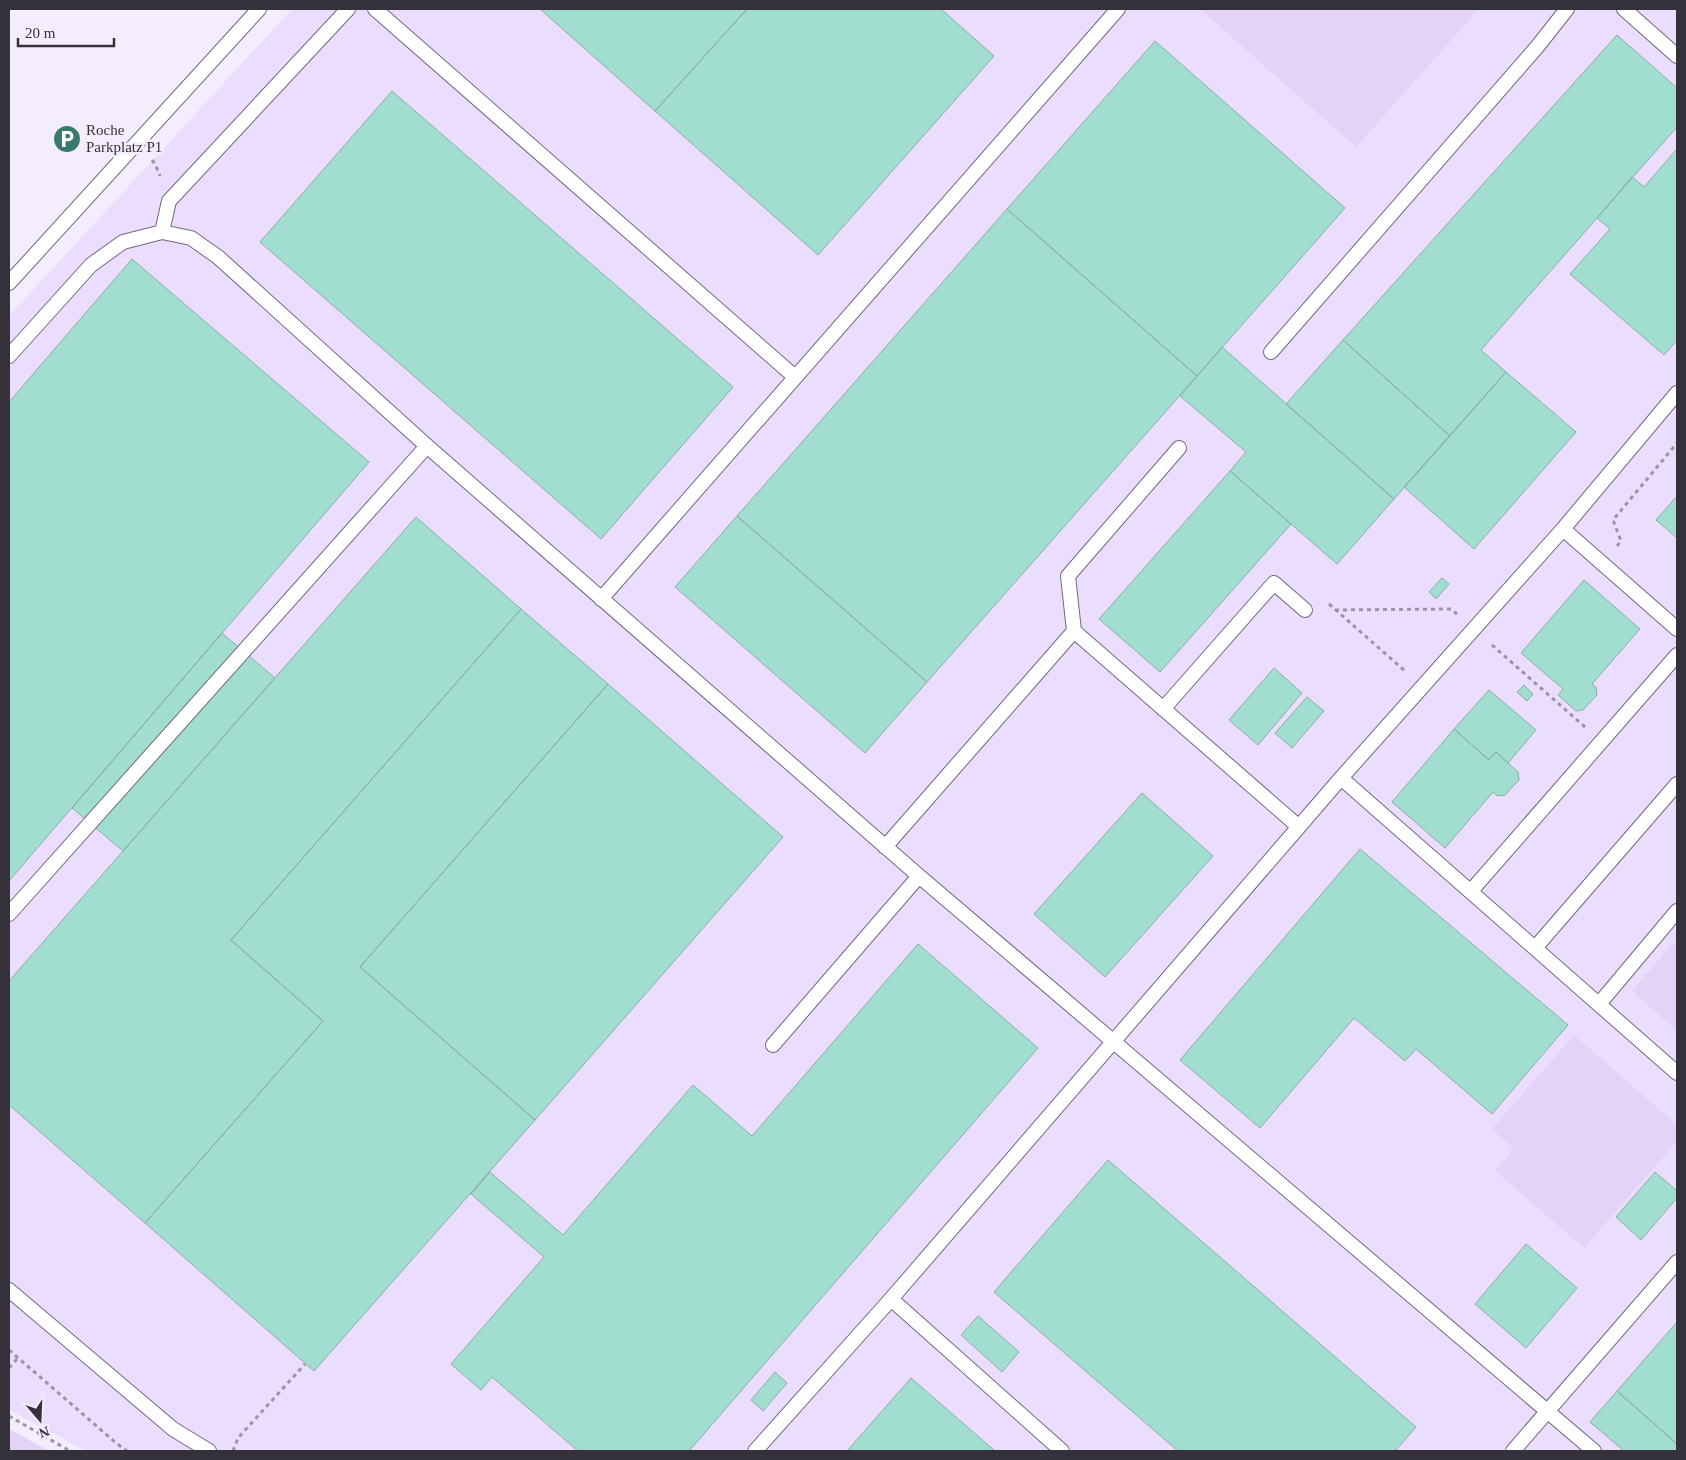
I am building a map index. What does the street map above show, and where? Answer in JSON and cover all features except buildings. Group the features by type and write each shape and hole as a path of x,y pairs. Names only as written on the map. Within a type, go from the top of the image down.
{"lane":[{"path":"9,283 259,9"},
{"path":"162,232 170,201 348,9"},
{"path":"375,9 795,378"},
{"path":"601,599 1118,9"},
{"path":"1271,352 1537,47 1567,9"},
{"path":"1624,9 1677,56"},
{"path":"9,356 91,265 123,242 162,232 191,238 218,257 427,446 885,847 1594,1451"},
{"path":"755,1451 891,1299 1298,827 1563,529 1677,392"},
{"path":"9,914 427,446"},
{"path":"1179,448 1068,576 1074,630 1298,827"},
{"path":"1563,529 1677,629"},
{"path":"1163,709 1274,583 1305,610"},
{"path":"885,847 1074,630"},
{"path":"1471,891 1677,655"},
{"path":"1342,778 1677,1072"},
{"path":"1535,948 1677,784"},
{"path":"773,1045 919,876"},
{"path":"1599,1004 1677,911"},
{"path":"1513,1451 1677,1262"},
{"path":"9,1290 173,1429 209,1451"},
{"path":"891,1299 1062,1451"}],"path":[{"path":"137,142 156,164 170,201"},
{"path":"1604,565 1621,541 1613,520 1677,443"},
{"path":"1305,610 1327,603 1422,686"},
{"path":"1335,610 1451,609 1602,742"},
{"path":"9,1350 116,1443 128,1451"},
{"path":"9,1368 18,1358"},
{"path":"233,1451 238,1438 305,1364"},
{"path":"9,1416 70,1451"}],"shaded area":[{"path":"292,9 1677,9 1677,1451 86,1451 9,1410 9,316"},
{"path":"1200,9 1479,9 1356,147"},
{"path":"1677,939 1677,1031 1632,991"},
{"path":"1574,1035 1677,1125 1677,1141 1584,1248 1495,1171 1514,1149 1492,1129"},
{"path":"9,1429 49,1451 9,1451"}],"place":[{"name":"Roche Parkplatz P1","path":"67,139"}]}
